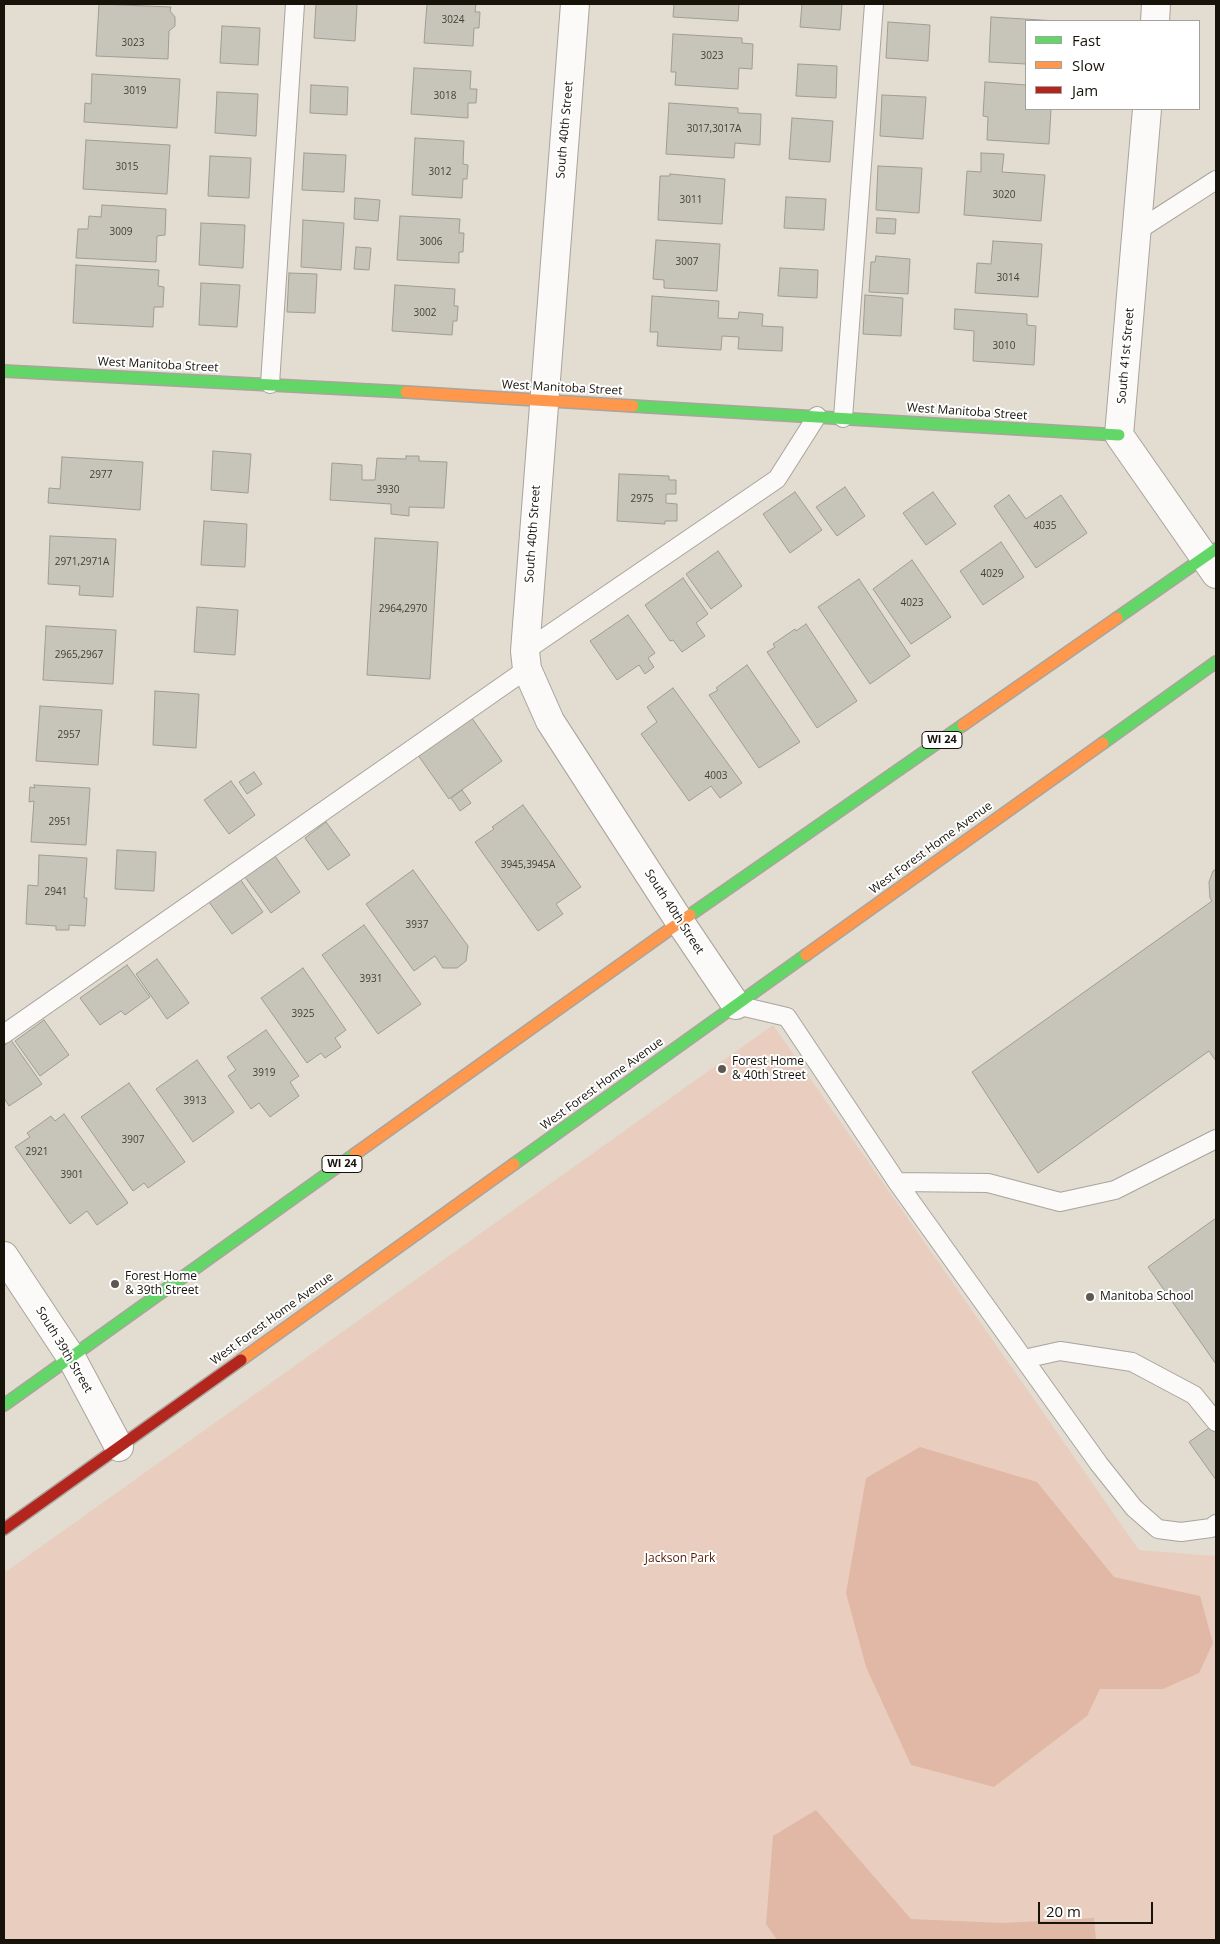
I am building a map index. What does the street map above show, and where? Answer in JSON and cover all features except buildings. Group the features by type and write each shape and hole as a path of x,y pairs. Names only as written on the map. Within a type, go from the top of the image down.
{"main road":[{"name":"West Manitoba Street","path":"4,371 270,384 1119,435"},
{"name":"WI 24","path":"4,1405 680,922 1212,560"},
{"name":"West Forest Home Avenue","path":"4,1528 1216,662"}],"street":[{"name":"South 40th Street","path":"575,4 543,401 526,660 550,721 736,1005"},
{"path":"1155,20 1156,4"},
{"name":"South 41st Street","path":"1119,435 1147,110"},
{"path":"1119,435 1212,560"},
{"name":"South 39th Street","path":"4,1256 71,1357 118,1447"}],"lane":[{"path":"270,384 295,4"},
{"path":"843,418 874,4"},
{"path":"1137,231 1216,180"},
{"path":"4,1034 777,479 817,416"},
{"path":"736,1005 786,1017 897,1182 1098,1464 1134,1508 1158,1529 1181,1532 1211,1528 1216,1524"},
{"path":"897,1182 988,1183 1060,1202 1115,1190 1216,1139"},
{"path":"1024,1359 1060,1351 1132,1362 1194,1395 1216,1422"}],"green space":[{"name":"Jackson Park","path":"773,1025 1139,1550 1216,1556 1216,1940 4,1940 4,1573"}],"shaded area":[{"path":"920,1447 1037,1482 1114,1577 1200,1596 1213,1643 1199,1673 1163,1689 1100,1689 1087,1716 994,1787 911,1765 866,1667 846,1593 866,1478"},
{"path":"816,1810 911,1919 1003,1923 1094,1918 1096,1940 777,1940 766,1924 773,1836"}],"traffic: fast":[{"path":"4,371 406,392"},
{"path":"633,406 1119,435"},
{"path":"1117,618 1216,549"},
{"path":"1103,743 1216,662"},
{"path":"690,915 963,725"},
{"path":"514,1164 806,955"},
{"path":"4,1405 355,1154"}],"traffic: slow":[{"path":"406,392 633,406"},
{"path":"963,725 1117,618"},
{"path":"806,955 1103,743"},
{"path":"355,1154 690,915"},
{"path":"241,1360 514,1164"}],"traffic: jam":[{"path":"4,1529 241,1360"}],"place":[{"name":"Forest Home & 40th Street","path":"722,1069"},
{"name":"Forest Home & 39th Street","path":"115,1284"},
{"name":"Manitoba School","path":"1090,1297"}]}
